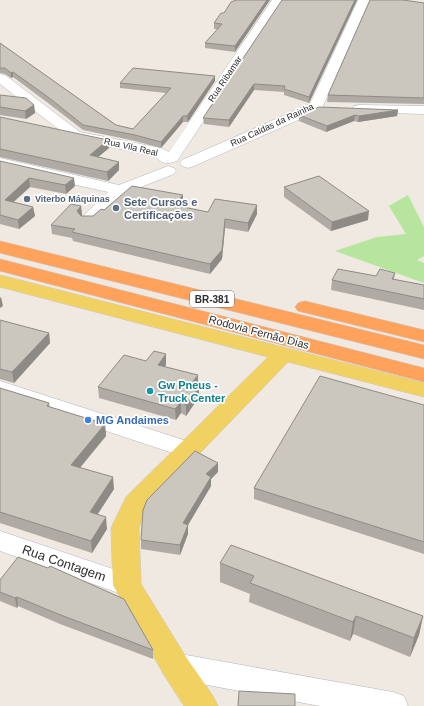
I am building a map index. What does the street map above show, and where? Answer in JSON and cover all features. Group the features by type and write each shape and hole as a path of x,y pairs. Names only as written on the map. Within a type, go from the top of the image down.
{"highway":[{"name":"Rodovia Fernão Dias","path":"0,247 424,352"},
{"path":"34,255 88,258 124,264 424,336"},
{"name":"Rodovia Fernão Dias","path":"0,265 424,375"}],"main road":[{"name":"Rodovia Fernão Dias","path":"0,281 424,390"},
{"path":"202,706 175,666 127,585 125,528 135,504 284,353"}],"street":[{"name":"Rua Ribamar","path":"168,163 278,0"},
{"name":"Rua Caldas da Rainha","path":"188,163 316,107 364,0"},
{"path":"0,78 75,135"},
{"path":"348,108 422,110 424,95"},
{"path":"316,107 332,108"},
{"name":"Rua Vila Real","path":"45,129 161,153 166,157 168,163 184,160 188,163"},
{"path":"0,163 120,190"},
{"path":"88,220 120,190 168,163"},
{"path":"0,388 188,450"},
{"name":"Rua Contagem","path":"0,541 127,585"},
{"path":"175,666 393,706"}],"green space":[{"path":"408,195 424,227 424,256 417,260 424,263 424,283 335,251 377,237 406,234 389,206"}],"building":[{"path":"236,0 267,0 235,46 205,43 222,24 214,23 221,13 224,13 231,2"},
{"path":"282,0 355,0 309,97 284,89 285,86 254,84 229,120 203,118"},
{"path":"370,0 403,0 424,3 424,98 328,95"},
{"path":"0,43 116,125 133,129 171,88 120,83 133,68 215,76 187,116 183,116 161,142 135,135 83,125 13,72 11,73 5,68 0,68"},
{"path":"0,95 26,98 34,105 25,111 0,107"},
{"path":"319,107 398,110 359,116 355,115 327,126 299,115"},
{"path":"0,117 108,140 90,155 119,162 107,172 0,149"},
{"path":"0,161 74,178 65,185 29,178 5,200 33,207 18,220 0,215"},
{"path":"319,176 369,211 332,222 284,187"},
{"path":"132,186 183,195 173,205 208,212 215,199 257,205 248,223 225,219 222,250 210,264 72,232 75,229 51,225 71,204 81,206 77,211 81,216 93,216 101,209 104,210"},
{"path":"338,269 376,276 380,269 395,273 392,279 424,285 424,299 332,280"},
{"path":"0,320 49,333 12,372 0,369"},
{"name":"Gw Pneus - Truck Center","path":"154,351 166,354 158,365 198,375 191,384 199,387 186,405 181,402 175,409 98,387 124,355 146,361"},
{"path":"320,376 424,405 424,542 254,488"},
{"path":"0,388 49,403 47,406 105,424 71,465 113,477 90,512 106,517 91,541 0,512"},
{"path":"195,451 218,463 206,474 211,477 183,523 188,525 180,545 141,540 143,510 147,500"},
{"path":"231,545 423,616 414,638 356,616 353,622 250,583 254,576 220,563"},
{"path":"18,557 48,568 50,566 124,599 153,650 17,597 15,598 0,592 0,580"},
{"path":"239,691 295,694 295,706 238,706"}],"place":[{"name":"Viterbo Máquinas","path":"27,199"},
{"name":"Sete Cursos e Certificações","path":"116,208"},
{"name":"Gw Pneus - Truck Center","path":"150,391"},
{"name":"MG Andaimes","path":"88,420"}]}
